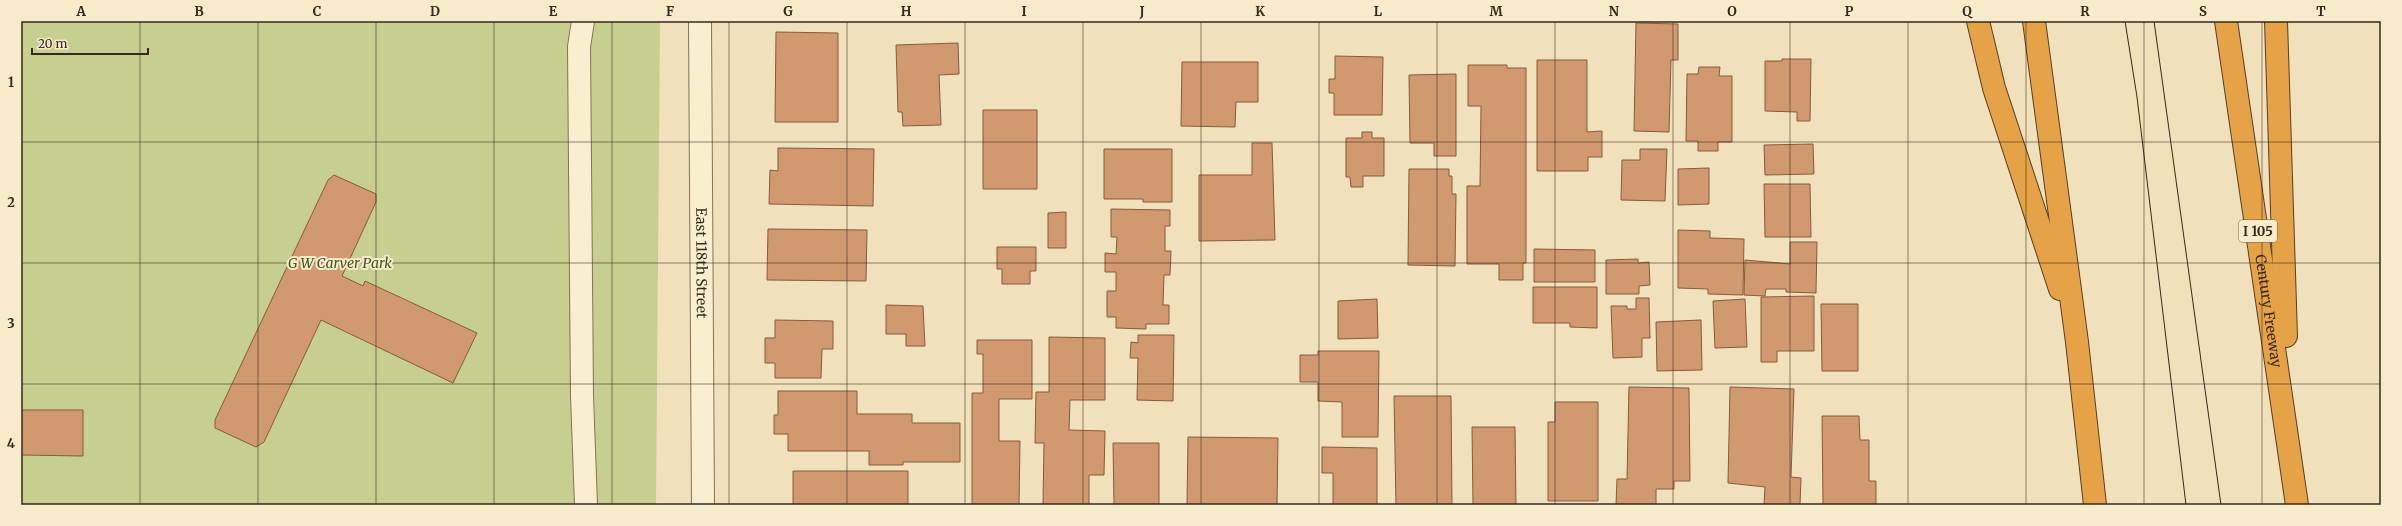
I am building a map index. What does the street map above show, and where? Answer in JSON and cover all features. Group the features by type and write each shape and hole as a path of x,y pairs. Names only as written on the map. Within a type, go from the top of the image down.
{"highway":[{"path":"1978,21 1994,88 2077,342"},
{"path":"2034,21 2077,342 2095,505"},
{"name":"Century Freeway","path":"2226,21 2289,441 2297,505"},
{"path":"2276,21 2289,441"}],"street":[{"path":"583,21 579,47 582,396 586,505"},
{"name":"East 118th Street","path":"700,21 703,505"}],"green space":[{"name":"G W Carver Park","path":"21,21 660,21 656,505 21,505"}],"building":[{"path":"1636,23 1678,24 1678,60 1671,60 1669,132 1634,131"},
{"path":"776,32 838,33 838,122 775,122"},
{"path":"958,43 959,74 939,75 941,125 903,126 902,112 898,112 896,45"},
{"path":"1335,56 1383,57 1382,115 1334,115 1334,93 1329,93 1329,79 1335,79"},
{"path":"1782,59 1811,59 1810,121 1797,121 1797,112 1765,111 1765,61 1782,61"},
{"path":"1537,60 1587,60 1587,132 1602,131 1602,157 1588,157 1588,171 1537,171"},
{"path":"1182,62 1258,62 1258,102 1236,102 1235,127 1181,126"},
{"path":"1468,65 1507,65 1507,68 1526,68 1526,263 1523,263 1523,280 1499,280 1499,264 1467,264 1467,186 1480,186 1481,106 1468,106"},
{"path":"1699,67 1720,67 1719,76 1732,76 1732,142 1718,142 1718,151 1698,151 1698,141 1686,141 1687,74 1698,74"},
{"path":"1456,74 1456,156 1434,156 1434,143 1410,143 1409,75"},
{"path":"983,110 1037,110 1037,189 983,189"},
{"path":"1362,132 1372,132 1372,138 1384,138 1384,176 1363,176 1363,187 1351,187 1350,177 1346,177 1346,138 1362,138"},
{"path":"1252,143 1272,143 1275,240 1199,241 1199,175 1252,175"},
{"path":"1813,144 1814,174 1765,175 1764,145"},
{"path":"778,148 874,149 873,206 769,204 770,170 778,171"},
{"path":"1104,149 1172,149 1172,202 1143,202 1143,199 1104,199"},
{"path":"1640,149 1667,149 1665,201 1621,200 1622,160 1640,160"},
{"path":"1709,168 1709,204 1678,205 1678,169"},
{"path":"1409,169 1449,169 1449,176 1452,176 1452,194 1456,194 1455,266 1408,265"},
{"path":"334,175 376,194 376,202 342,276 363,286 365,281 477,333 453,383 321,320 264,442 256,447 215,428 215,420 328,180"},
{"path":"1764,184 1810,184 1811,237 1765,237"},
{"path":"1111,209 1170,210 1170,226 1165,226 1165,251 1171,251 1170,275 1164,275 1163,305 1169,305 1169,324 1146,324 1146,329 1116,328 1116,317 1107,317 1107,291 1116,291 1116,272 1105,272 1105,253 1116,254 1117,237 1111,237"},
{"path":"1066,212 1066,248 1048,248 1048,213"},
{"path":"768,229 867,230 866,281 767,280"},
{"path":"1678,230 1710,231 1710,238 1744,239 1743,295 1708,294 1708,289 1678,288"},
{"path":"1790,242 1817,242 1816,293 1786,292 1786,289 1766,289 1765,296 1744,295 1745,260 1790,264"},
{"path":"997,247 1036,247 1036,271 1030,271 1030,284 1002,284 1002,269 997,269"},
{"path":"1534,249 1595,250 1595,282 1534,282"},
{"path":"1638,259 1638,263 1649,262 1650,285 1639,286 1639,294 1606,294 1606,260"},
{"path":"1533,287 1597,287 1597,328 1570,327 1570,323 1533,323"},
{"path":"1814,296 1814,351 1777,351 1777,362 1761,362 1761,297"},
{"path":"1636,298 1649,298 1650,338 1642,338 1642,357 1613,358 1611,306 1627,306 1627,309 1636,309"},
{"path":"1377,299 1378,338 1338,339 1338,301"},
{"path":"1745,299 1747,347 1715,348 1713,301"},
{"path":"1821,304 1858,304 1858,371 1822,371"},
{"path":"886,305 923,306 925,346 906,346 906,334 886,334"},
{"path":"775,320 833,321 833,349 822,349 821,378 775,378 775,363 765,363 765,338 775,338"},
{"path":"1701,320 1702,370 1657,371 1656,322"},
{"path":"1138,335 1174,335 1173,401 1137,400 1138,358 1130,358 1131,342 1138,343"},
{"path":"1049,337 1105,338 1105,400 1070,400 1069,430 1105,431 1104,475 1089,475 1089,505 1043,505 1044,443 1035,443 1036,392 1049,392"},
{"path":"977,340 1032,340 1032,399 999,399 999,441 1020,441 1019,505 972,505 972,393 983,393 983,354 977,354"},
{"path":"1318,351 1379,351 1378,437 1342,437 1342,402 1318,401 1318,382 1300,382 1300,355 1318,355"},
{"path":"1629,387 1689,388 1690,481 1674,481 1674,489 1656,489 1656,505 1616,505 1617,479 1627,479"},
{"path":"1730,387 1794,389 1791,477 1801,478 1800,505 1764,505 1765,487 1728,483"},
{"path":"778,391 857,391 857,414 912,414 912,423 960,423 960,462 903,462 903,465 869,465 869,451 788,451 788,434 774,434 774,415 778,415"},
{"path":"1394,396 1451,396 1452,505 1396,505"},
{"path":"1555,402 1598,402 1598,501 1548,501 1548,422 1555,422"},
{"path":"21,410 83,410 83,456 21,455"},
{"path":"1822,416 1859,416 1860,440 1869,440 1869,481 1876,481 1876,505 1823,505"},
{"path":"1472,427 1515,427 1516,505 1473,505"},
{"path":"1188,437 1278,438 1277,505 1187,505"},
{"path":"1113,443 1159,443 1159,505 1114,505"},
{"path":"1322,447 1377,448 1377,505 1333,505 1333,473 1322,473"},
{"path":"793,471 908,471 908,505 793,505"}],"tram line":[{"path":"2125,21 2137,97 2186,505"},
{"path":"2154,21 2221,505"}]}
